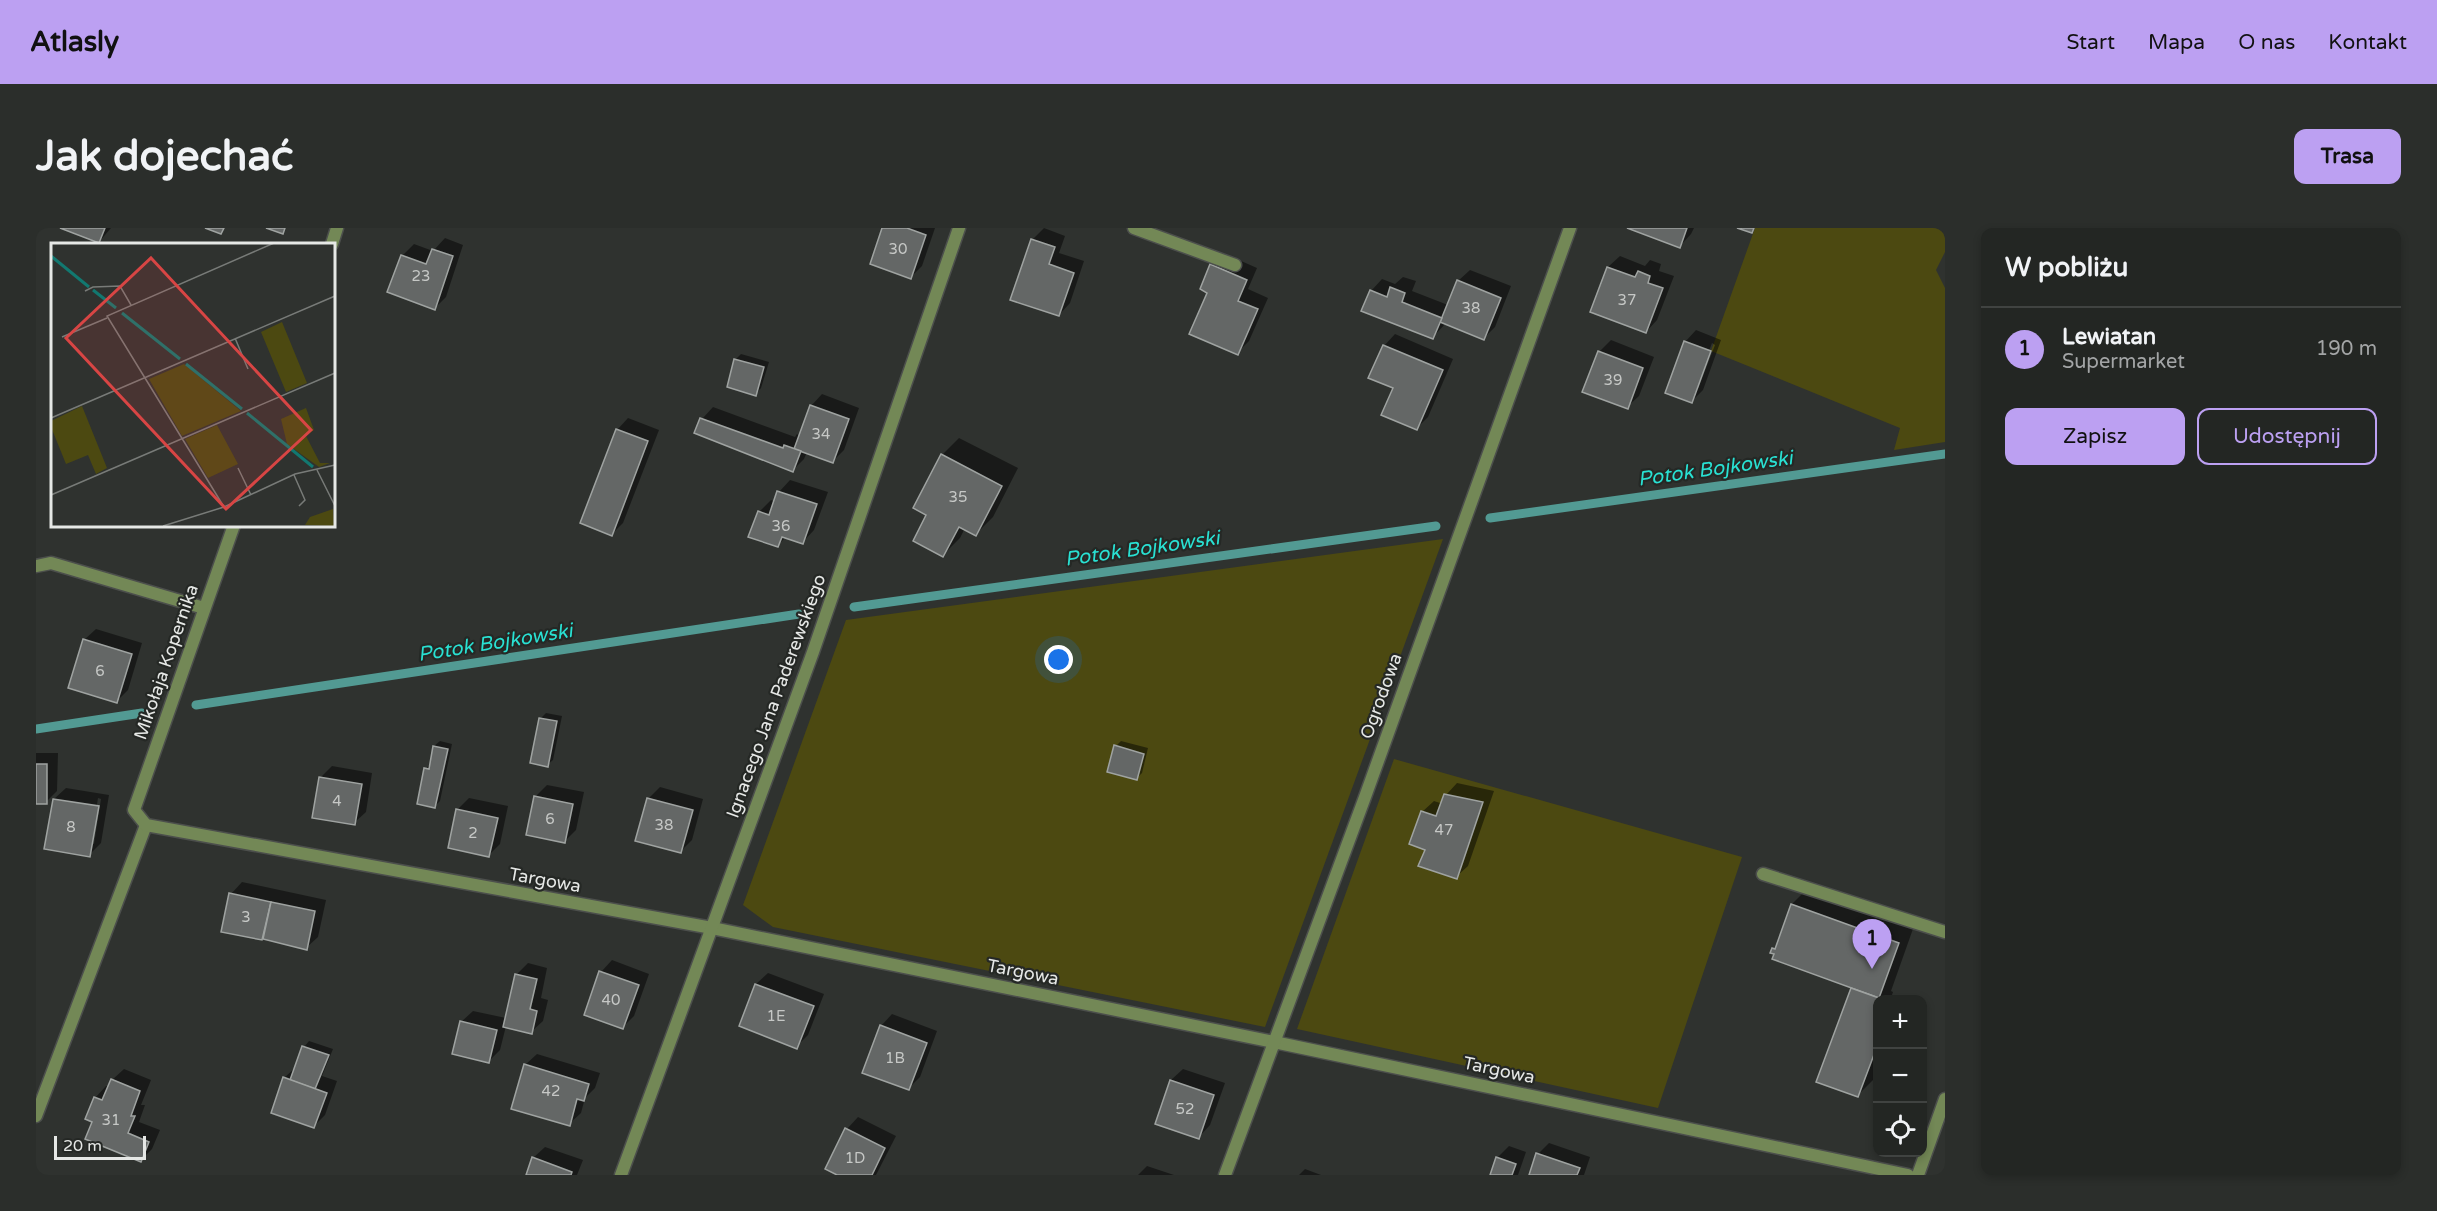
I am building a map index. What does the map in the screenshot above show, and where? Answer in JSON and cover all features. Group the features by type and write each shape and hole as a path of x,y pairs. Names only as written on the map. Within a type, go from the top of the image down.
{"street":[{"path":"332,243 337,228"},
{"name":"Ignacego Jana Paderewskiego","path":"621,1175 813,652 959,228"},
{"path":"1134,228 1235,265"},
{"name":"Ogrodowa","path":"1225,1175 1570,228"},
{"name":"Mikołaja Kopernika","path":"146,825 134,810 234,526"},
{"path":"36,566 51,563 204,608"},
{"path":"36,1116 146,825"},
{"name":"Targowa","path":"146,825 712,928 1274,1041 1908,1175"},
{"path":"1762,874 1945,932"},
{"path":"1918,1175 1945,1099"}],"shaded area":[{"path":"1755,228 1945,228 1945,252 1936,270 1945,288 1945,442 1894,450 1900,428 1711,351"},
{"path":"1443,539 1265,1027 773,927 743,905 846,620"},
{"path":"1394,759 1742,857 1658,1108 1297,1029"}],"building":[{"path":"60,228 105,228 99,243"},
{"path":"205,228 224,228 221,234"},
{"path":"266,228 285,228 283,234"},
{"path":"882,228 907,228 926,235 911,279 870,264"},
{"path":"1627,228 1687,228 1680,248"},
{"path":"1737,228 1754,228 1752,233"},
{"path":"1031,239 1055,247 1049,264 1074,273 1059,316 1010,300"},
{"path":"432,249 453,256 435,310 387,292 401,255 426,264"},
{"path":"1210,264 1247,280 1238,301 1258,309 1238,355 1189,334 1207,293 1200,289"},
{"path":"1607,267 1635,277 1638,271 1650,276 1648,283 1663,288 1646,333 1590,312"},
{"path":"1457,280 1501,298 1484,340 1440,322"},
{"path":"1390,287 1405,293 1402,302 1442,318 1433,339 1361,311 1370,290 1387,297"},
{"path":"1684,341 1711,351 1692,403 1665,393"},
{"path":"1383,345 1443,370 1417,430 1381,415 1393,388 1368,378"},
{"path":"1598,351 1643,368 1628,409 1582,392"},
{"path":"734,359 764,367 756,396 727,387"},
{"path":"810,405 849,419 833,463 794,449"},
{"path":"700,418 783,448 784,445 801,451 793,472 694,433"},
{"path":"616,429 648,441 612,536 580,523"},
{"path":"941,454 1002,486 976,536 959,527 943,557 913,541 926,515 913,508"},
{"path":"777,491 817,504 803,544 782,537 778,547 748,537 758,511 769,515"},
{"path":"83,639 132,654 117,703 68,688"},
{"path":"539,718 557,721 548,767 530,763"},
{"path":"1114,745 1144,754 1137,780 1107,772"},
{"path":"433,746 448,749 435,808 417,804 424,768 429,769"},
{"path":"36,764 47,764 47,804 36,804"},
{"path":"319,777 362,784 355,825 312,818"},
{"path":"1444,794 1483,802 1457,879 1418,866 1425,850 1409,844 1421,811 1436,816"},
{"path":"534,796 573,804 565,843 526,835"},
{"path":"647,798 693,810 681,853 635,841"},
{"path":"53,799 99,806 90,857 44,849"},
{"path":"456,809 498,818 489,857 448,848"},
{"path":"229,893 271,902 262,940 221,932"},
{"path":"271,902 315,911 307,950 263,939"},
{"path":"1791,904 1899,943 1880,995 1873,996 1772,959 1774,954 1770,953 1772,948 1775,949"},
{"path":"599,971 639,985 623,1029 584,1015"},
{"path":"515,974 537,979 530,1009 537,1011 532,1034 503,1027"},
{"path":"755,984 814,1006 797,1049 739,1026"},
{"path":"1851,988 1873,996 1873,1057 1858,1097 1816,1082"},
{"path":"460,1021 497,1030 489,1063 452,1054"},
{"path":"880,1025 927,1043 909,1090 862,1073"},
{"path":"302,1046 329,1055 315,1089 290,1080"},
{"path":"524,1064 589,1084 584,1101 577,1099 570,1126 511,1109"},
{"path":"283,1077 327,1093 314,1128 271,1113"},
{"path":"111,1079 140,1091 131,1116 135,1116 128,1133 149,1142 141,1162 85,1139 92,1122 85,1119 94,1097 102,1100"},
{"path":"1170,1080 1214,1095 1199,1139 1155,1124"},
{"path":"845,1128 885,1148 872,1175 837,1175 825,1169"},
{"path":"1536,1153 1580,1168 1577,1175 1529,1175"},
{"path":"532,1157 572,1172 571,1175 526,1175"},
{"path":"1496,1157 1516,1164 1512,1175 1490,1175"}],"waterway":[{"name":"Potok Bojkowski","path":"1490,518 1945,454"},
{"name":"Potok Bojkowski","path":"854,607 1436,526"},
{"name":"Potok Bojkowski","path":"196,705 799,614"},
{"name":"Potok Bojkowski","path":"36,729 142,713"}],"place":[{"name":"Lewiatan","path":"1872,969"}]}
